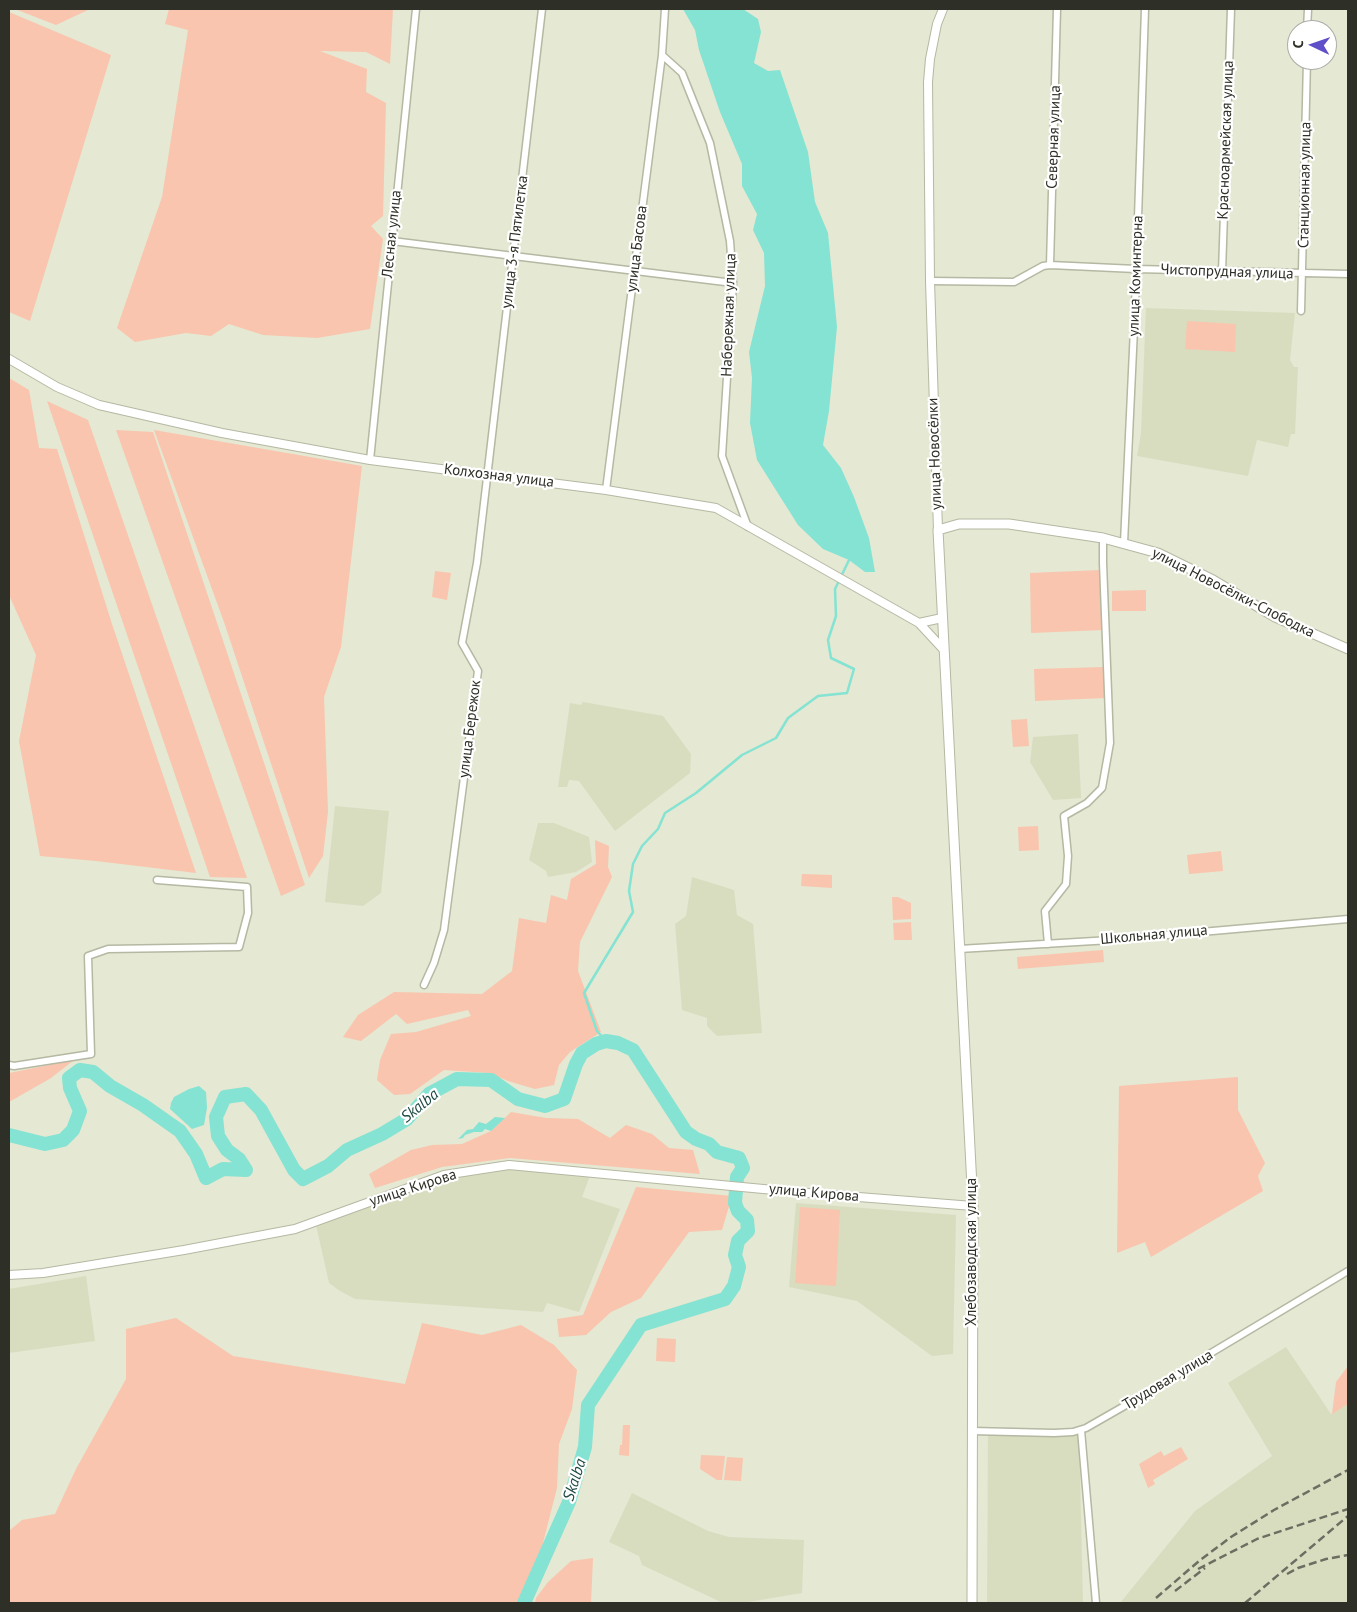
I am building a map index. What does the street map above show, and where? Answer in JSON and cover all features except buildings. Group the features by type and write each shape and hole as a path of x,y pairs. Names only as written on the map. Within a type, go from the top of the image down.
{"main road":[{"name":"улица Новосёлки-Слободка","path":"938,530 948,526 967,523 1009,524 1103,538 1124,543 1158,553 1213,580 1275,617 1348,649"},
{"name":"улица Новосёлки","path":"938,530 957,901"},
{"name":"Хлебозаводская улица","path":"957,901 973,1206 972,1603"}],"street":[{"name":"Лесная улица","path":"370,460 416,9"},
{"name":"улица 3-я Пятилетка","path":"487,475 542,9"},
{"name":"улица Басова","path":"606,490 662,55 665,9"},
{"name":"улица Новосёлки","path":"938,530 930,281 928,82 930,59 937,24 943,9"},
{"name":"Северная улица","path":"1050,265 1057,9"},
{"name":"улица Коминтерна","path":"1124,543 1145,9"},
{"name":"Красноармейская улица","path":"1222,272 1224,156 1231,9"},
{"name":"Набережная улица","path":"662,55 682,73 710,144 730,241 733,283 722,456 748,527"},
{"name":"Станционная улица","path":"1301,311 1307,70"},
{"path":"392,241 733,283"},
{"name":"Чистопрудная улица","path":"930,281 1014,282 1043,266 1050,265 1222,272 1348,274"},
{"name":"Колхозная улица","path":"9,359 57,387 99,405 277,444 370,460 606,490 716,508 919,623 944,650"},
{"name":"улица Бережок","path":"424,985 434,963 444,930 478,671 462,643 476,563 487,475"},
{"path":"1048,944 1046,911 1066,884 1068,856 1064,816 1087,803 1102,788 1110,743 1103,538"},
{"path":"919,623 942,618"},
{"path":"9,1065 31,1064 91,1054 88,956 108,949 239,948 248,913 247,887 157,880"},
{"name":"Школьная улица","path":"960,949 1048,944 1348,919"},
{"name":"улица Кирова","path":"9,1275 43,1273 296,1229 444,1175 509,1165 770,1190 973,1206"},
{"name":"Трудовая улица","path":"972,1431 1073,1432 1096,1424 1348,1271"},
{"path":"1081,1430 1096,1603"}],"shaded area":[{"path":"15,9 90,9 56,25"},
{"path":"169,9 393,9 390,64 366,52 320,51 367,69 366,92 386,103 383,216 371,226 383,239 370,329 317,338 263,335 229,324 211,336 186,333 135,342 117,328 162,197 188,30 165,24"},
{"path":"9,12 111,55 30,321 9,312"},
{"path":"1146,308 1295,313 1290,360 1294,367 1298,367 1295,434 1291,434 1288,447 1257,440 1248,476 1137,456 1141,433"},
{"path":"1187,321 1236,324 1235,352 1185,349"},
{"path":"9,378 29,390 39,448 57,449 112,624 196,873 40,856 19,741 36,655 9,595"},
{"path":"47,401 88,420 247,878 210,877"},
{"path":"116,430 153,432 305,885 281,896"},
{"path":"154,430 362,466 341,647 324,697 328,812 323,856 309,878 224,622"},
{"path":"1101,570 1103,630 1031,633 1030,573"},
{"path":"435,571 451,573 447,600 432,597"},
{"path":"1146,590 1146,611 1112,611 1112,591"},
{"path":"1104,667 1105,698 1035,701 1034,669"},
{"path":"583,702 663,716 691,754 690,773 615,831 579,781 569,780 567,787 558,787 570,703 581,705"},
{"path":"1027,719 1029,746 1013,747 1011,720"},
{"path":"1078,734 1081,798 1053,800 1030,762 1033,737"},
{"path":"335,806 389,811 381,893 363,906 325,902"},
{"path":"538,823 554,823 589,837 592,862 576,872 548,877 546,871 529,860"},
{"path":"1038,826 1039,850 1019,851 1018,827"},
{"path":"595,840 609,846 608,867 612,877 580,942 578,971 601,1032 570,1052 559,1065 554,1085 535,1089 489,1073 444,1070 410,1094 394,1095 377,1080 380,1060 391,1034 416,1032 471,1016 468,1010 407,1024 396,1014 361,1041 343,1037 358,1015 394,992 482,994 512,971 519,918 546,923 551,895 567,900 571,879 596,864"},
{"path":"1221,851 1223,871 1189,874 1187,855"},
{"path":"802,874 832,875 832,888 801,886"},
{"path":"692,877 734,890 737,915 753,924 762,1033 717,1036 707,1026 707,1018 682,1010 675,924 686,916"},
{"path":"892,897 898,897 911,903 911,919 893,920"},
{"path":"911,922 912,940 894,940 893,923"},
{"path":"1103,950 1104,962 1018,969 1017,957"},
{"path":"74,1060 51,1078 9,1102 9,1073"},
{"path":"1238,1077 1238,1110 1265,1163 1258,1176 1263,1191 1151,1257 1145,1242 1117,1253 1119,1086"},
{"path":"511,1112 546,1118 578,1119 610,1138 626,1125 652,1134 669,1148 693,1150 700,1174 510,1158 442,1167 375,1188 369,1174 411,1150 432,1145 462,1144 491,1131"},
{"path":"508,1168 591,1173 582,1197 620,1209 579,1312 547,1303 543,1312 355,1299 329,1283 316,1225 442,1178"},
{"path":"636,1187 732,1196 722,1230 689,1232 641,1298 611,1312 586,1335 559,1337 557,1319 583,1315"},
{"path":"796,1203 956,1215 953,1354 932,1356 857,1301 789,1287"},
{"path":"800,1207 840,1210 836,1286 795,1283"},
{"path":"86,1276 95,1341 9,1353 9,1289"},
{"path":"176,1318 233,1356 405,1384 422,1323 482,1335 521,1325 554,1345 577,1370 572,1409 559,1444 557,1488 532,1586 524,1603 9,1603 9,1531 22,1520 55,1514 76,1469 126,1379 126,1329"},
{"path":"657,1338 676,1339 675,1362 656,1361"},
{"path":"1286,1347 1331,1414 1348,1404 1348,1603 1120,1603 1195,1511 1272,1456 1228,1383"},
{"path":"1348,1366 1348,1404 1332,1414 1336,1382"},
{"path":"623,1425 630,1425 629,1456 619,1455 620,1445 622,1445"},
{"path":"988,1434 1079,1434 1083,1603 987,1603"},
{"path":"1181,1447 1188,1459 1153,1480 1155,1484 1148,1488 1139,1464 1161,1451 1164,1456"},
{"path":"701,1455 725,1456 722,1480 717,1480 700,1469"},
{"path":"727,1457 743,1458 741,1481 724,1480"},
{"path":"632,1493 708,1531 729,1537 804,1540 802,1593 742,1603 723,1603 642,1565 639,1556 609,1542"},
{"path":"593,1558 591,1603 535,1603 536,1598 548,1582 571,1561"}],"water":[{"path":"683,9 743,9 758,19 761,32 754,63 768,71 780,70 808,152 815,202 828,233 837,327 829,411 823,445 841,468 854,497 869,538 875,572 865,572 849,560 823,549 798,525 757,460 750,423 752,378 749,352 765,286 764,253 753,230 757,214 742,186 742,164 720,112 699,50 695,30"},
{"path":"199,1086 206,1092 207,1108 204,1125 192,1129 170,1109 174,1097"},
{"path":"495,1117 505,1118 491,1131 485,1129 482,1132 474,1132 458,1139 467,1130 473,1129 479,1122 486,1124"}],"waterway":[{"path":"606,1041 597,1031 584,993 633,912 629,891 633,864 642,846 658,829 665,813 696,793 742,755 776,738 788,718 818,696 847,693 854,669 831,658 828,640 836,616 835,589 850,558"},
{"name":"Skalba","path":"9,1135 45,1144 63,1140 73,1130 80,1111 70,1088 69,1078 80,1070 93,1072 110,1086 143,1105 180,1131 196,1154 206,1178 223,1169 246,1170 239,1159 227,1150 218,1136 216,1117 225,1097 246,1094 261,1110 294,1170 303,1179 328,1166 347,1150 382,1134 407,1119 429,1094 457,1079 491,1080 518,1099 545,1106 564,1099 576,1064 582,1053 596,1044 606,1041 618,1043 633,1050 686,1132 696,1139 709,1144 717,1152 739,1158 743,1168 737,1177 735,1203 738,1211 747,1220 748,1231 738,1241 735,1255 739,1267 734,1286 725,1299 641,1325 588,1405 585,1447 569,1502 524,1603"}],"railway":[{"path":"1156,1598 1199,1561 1231,1537 1274,1510 1348,1470"},
{"path":"1198,1569 1257,1539 1348,1509"},
{"path":"1245,1603 1348,1516"},
{"path":"1287,1574 1298,1568 1326,1559 1348,1555"},
{"path":"1175,1591 1205,1568"}]}
